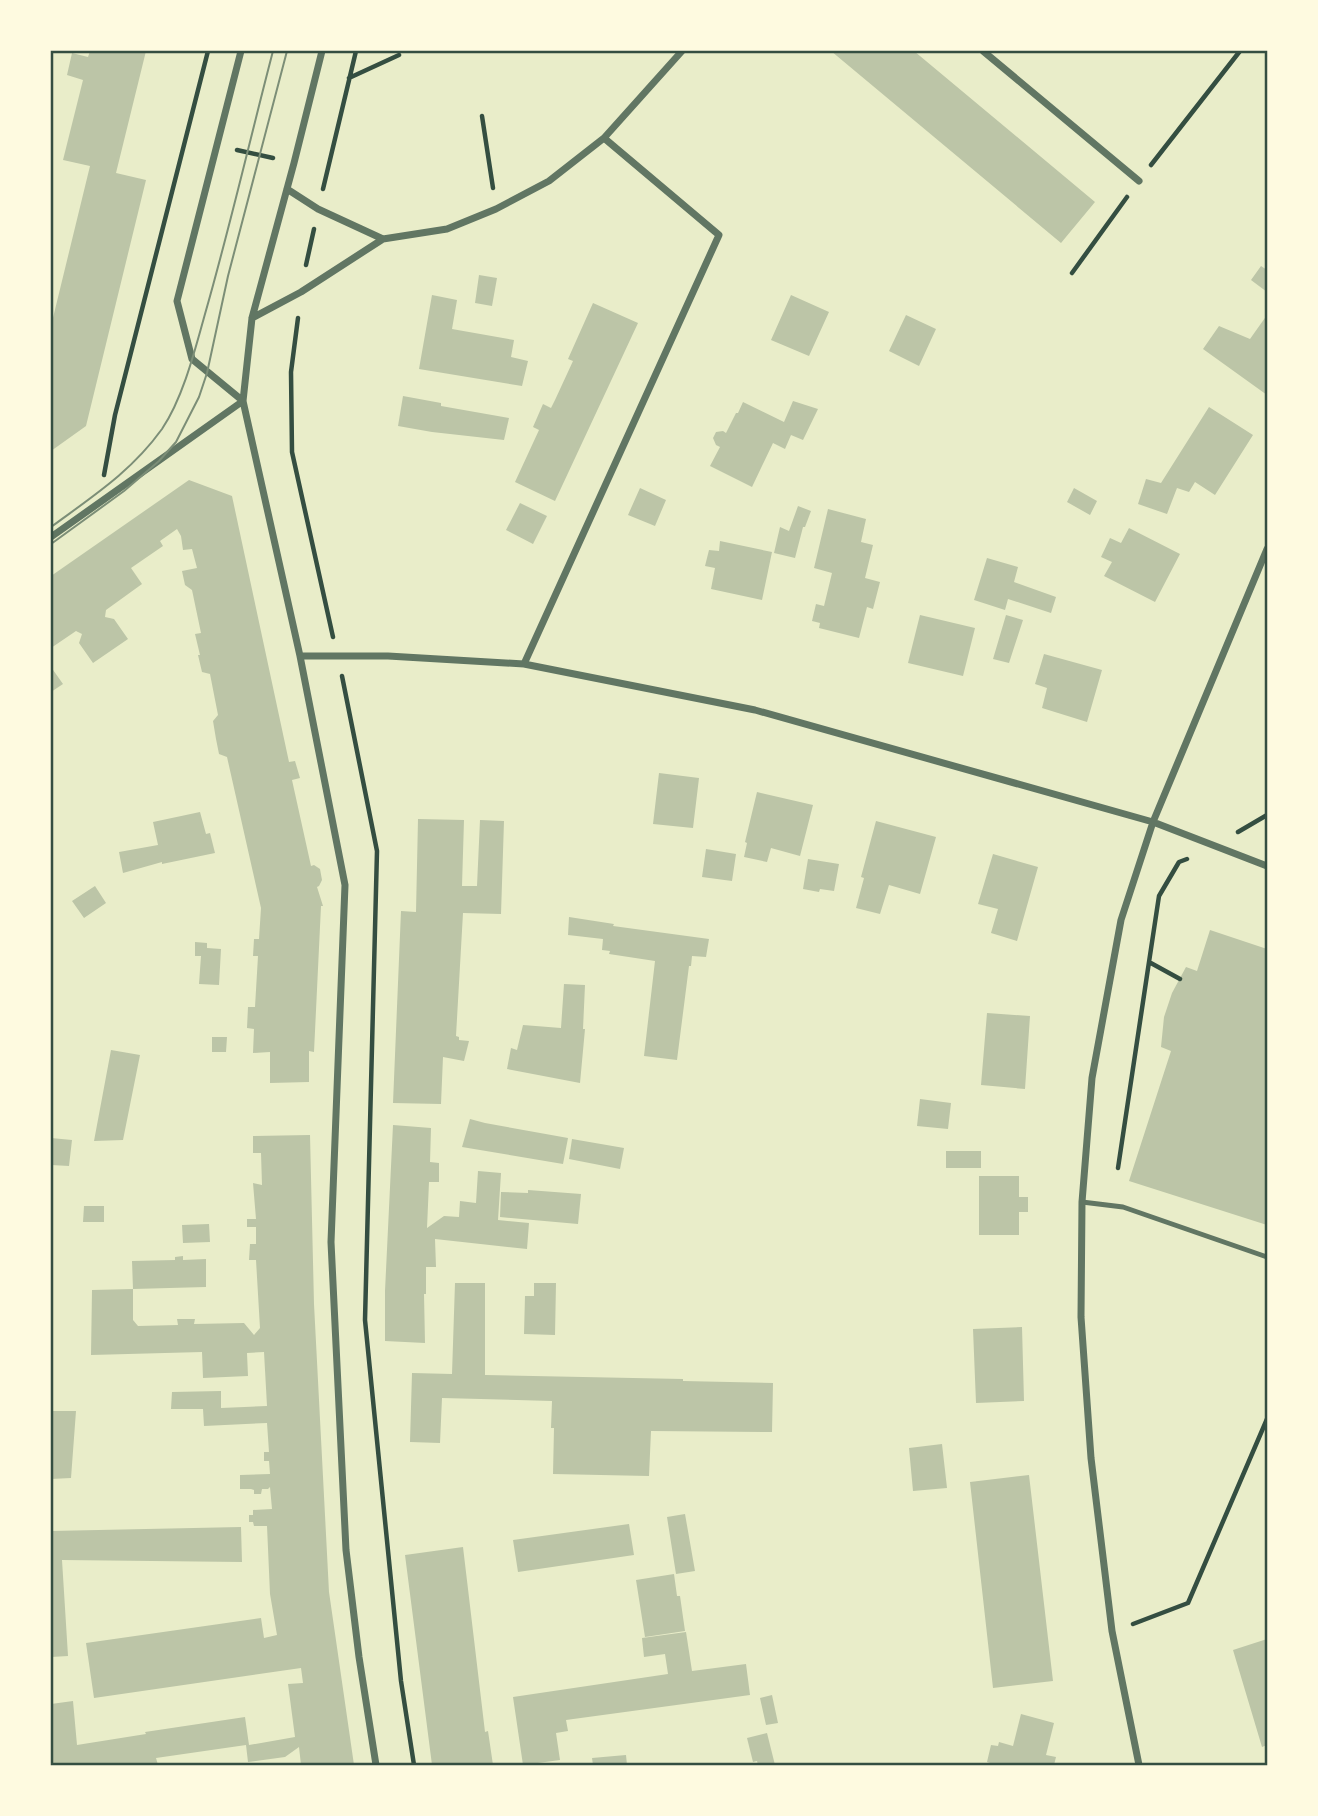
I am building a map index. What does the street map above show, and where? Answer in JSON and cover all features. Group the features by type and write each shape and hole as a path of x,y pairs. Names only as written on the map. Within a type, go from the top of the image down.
{"street":[{"path":"241,51 177,301 192,359 243,401"},
{"path":"322,51 253,318 243,401 300,656 345,885 331,1242 346,1550 376,1765"},
{"path":"253,318 301,292 383,239 447,229 496,209 549,181 604,138 682,51"},
{"path":"984,51 1139,181"},
{"path":"524,664 719,235 604,138"},
{"path":"287,189 318,209 383,239"},
{"path":"51,537 243,401"},
{"path":"1139,1765 1112,1631 1088,1420 1081,1317 1082,1202 1092,1078 1121,920 1153,822 1267,549"},
{"path":"300,656 388,656 524,664 755,710 1153,822 1267,866"}],"lane":[{"path":"1082,1202 1123,1207 1267,1257"}],"path":[{"path":"98,503 115,415 208,51"},
{"path":"356,51 301,292 291,372 292,452 338,656 377,851 365,1320 401,1681 414,1765"},
{"path":"1072,273 1240,51"},
{"path":"349,78 399,55"},
{"path":"482,116 496,209"},
{"path":"218,145 294,163"},
{"path":"1118,1168 1159,896 1179,862 1215,846 1267,815"},
{"path":"1149,961 1180,979"},
{"path":"1112,1631 1188,1603 1267,1419"}],"building":[{"path":"90,51 146,51 116,173 146,180 86,426 51,451 51,326 90,166 63,160 83,80 67,75 72,53 88,57"},
{"path":"831,51 914,51 1095,202 1061,243"},
{"path":"1261,266 1267,270 1267,292 1251,280"},
{"path":"479,275 497,278 492,306 475,303"},
{"path":"432,295 457,300 452,329 514,340 511,357 528,361 522,386 419,369"},
{"path":"791,295 829,312 809,356 771,340"},
{"path":"593,303 638,323 555,501 515,482 539,430 533,427 543,404 551,408 555,400 573,361 568,359"},
{"path":"906,315 936,329 919,366 889,351"},
{"path":"1267,315 1267,395 1203,349 1219,326 1250,339"},
{"path":"403,396 509,418 504,440 398,426"},
{"path":"793,401 818,409 803,440 791,435 785,449 773,443 752,487 710,466 720,447 713,438 716,432 726,433 743,402 784,422"},
{"path":"1209,407 1253,435 1215,495 1195,482 1189,492 1177,488 1167,514 1138,504 1146,479 1161,483"},
{"path":"189,480 232,496 289,762 295,761 300,778 292,780 311,866 320,869 322,880 317,887 323,906 314,1052 309,1051 309,1082 270,1083 270,1052 253,1053 254,1029 247,1028 248,1007 255,1007 258,956 253,956 254,939 259,939 261,908 227,757 219,754 213,721 218,715 210,674 202,672 195,634 201,633 192,590 185,585 182,571 197,568 192,549 183,550 177,529 160,541 163,546 131,568 142,584 106,610 105,617 114,619 128,639 93,663 79,643 82,634 76,631 51,648 51,576"},
{"path":"640,488 666,500 655,526 628,515"},
{"path":"1074,488 1097,501 1090,515 1067,502"},
{"path":"520,503 547,516 533,544 506,530"},
{"path":"798,506 811,511 803,527 795,558 774,553 780,527 789,531"},
{"path":"828,509 866,519 861,542 873,545 865,578 880,582 873,609 867,607 859,638 819,628 820,623 812,621 816,604 824,606 832,573 814,568"},
{"path":"1129,528 1180,554 1155,602 1104,576 1112,562 1101,557 1110,538 1121,543"},
{"path":"720,541 772,552 762,600 711,589 715,568 705,566 709,550 719,551"},
{"path":"987,558 1018,567 1014,582 1056,597 1051,613 1008,599 1005,610 974,600"},
{"path":"920,615 975,628 963,676 908,663"},
{"path":"1006,615 1023,620 1009,663 993,659"},
{"path":"1044,654 1102,670 1087,722 1042,708 1047,688 1035,684"},
{"path":"51,667 63,684 51,692"},
{"path":"659,773 699,778 693,828 653,824"},
{"path":"757,792 813,805 800,856 771,848 767,862 744,857"},
{"path":"200,812 206,834 210,833 215,853 162,862 123,873 119,852 158,845 153,822"},
{"path":"418,819 464,820 462,886 477,886 480,820 504,821 501,914 463,913 456,1036 459,1040 469,1041 464,1061 443,1057 441,1104 393,1103 401,911 416,912"},
{"path":"876,821 936,837 920,894 889,885 880,914 856,908"},
{"path":"706,849 736,854 732,881 702,877"},
{"path":"993,854 1038,867 1017,941 991,933 998,909 978,904"},
{"path":"808,859 839,864 834,891 803,889"},
{"path":"95,886 106,903 84,918 72,901"},
{"path":"569,917 709,939 706,957 692,956 689,966 677,1060 644,1056 655,961 609,954 610,951 602,950 603,939 568,935"},
{"path":"1210,930 1267,949 1267,1225 1129,1181 1171,1051 1161,1047 1164,1017 1172,993 1186,967 1197,971"},
{"path":"195,942 207,943 207,948 221,949 219,985 199,984 201,956 195,956"},
{"path":"564,984 585,985 585,1029 580,1083 507,1069 511,1048 517,1050 523,1025 561,1028"},
{"path":"987,1013 1030,1016 1025,1089 981,1085"},
{"path":"212,1037 227,1037 226,1052 212,1052"},
{"path":"111,1050 140,1055 123,1140 94,1141"},
{"path":"920,1099 951,1103 948,1129 917,1126"},
{"path":"470,1119 568,1138 563,1164 462,1147"},
{"path":"393,1125 431,1128 430,1162 439,1163 439,1182 429,1182 427,1228 444,1216 459,1217 460,1201 476,1203 478,1171 501,1173 498,1220 529,1223 527,1249 435,1239 436,1267 426,1267 425,1343 385,1341"},
{"path":"310,1135 314,1304 329,1592 354,1765 301,1765 299,1747 285,1757 248,1762 246,1745 156,1758 158,1765 51,1765 51,1704 73,1701 77,1745 245,1717 249,1745 295,1737 288,1684 303,1683 301,1668 94,1698 86,1643 261,1618 264,1638 277,1635 270,1594 267,1526 254,1526 253,1522 249,1522 249,1515 253,1515 253,1510 272,1509 270,1487 262,1489 261,1494 254,1494 251,1489 240,1489 240,1475 270,1474 269,1461 264,1461 264,1452 269,1452 267,1423 204,1426 203,1409 171,1409 172,1392 221,1391 221,1408 267,1406 264,1352 247,1353 248,1376 203,1378 202,1352 91,1355 92,1290 133,1289 133,1320 138,1326 178,1325 177,1319 195,1319 194,1324 244,1323 254,1335 260,1328 256,1260 249,1260 250,1244 256,1244 256,1227 247,1227 247,1219 256,1219 253,1183 262,1185 261,1153 253,1153 253,1136"},
{"path":"51,1138 72,1140 69,1166 51,1165"},
{"path":"572,1139 624,1148 620,1169 569,1159"},
{"path":"946,1151 981,1151 981,1168 946,1168"},
{"path":"979,1176 1019,1176 1019,1197 1028,1197 1028,1212 1019,1212 1019,1235 979,1235"},
{"path":"528,1190 581,1194 578,1224 500,1217 501,1192 528,1193"},
{"path":"84,1206 104,1206 104,1222 83,1222"},
{"path":"209,1224 210,1242 183,1243 182,1225"},
{"path":"183,1256 183,1260 206,1259 206,1287 133,1289 132,1261 175,1260 175,1257"},
{"path":"455,1283 485,1283 485,1375 773,1383 772,1432 651,1431 649,1476 553,1474 552,1401 442,1398 440,1443 410,1442 412,1373 452,1374"},
{"path":"534,1283 556,1283 555,1335 524,1334 525,1296 534,1296"},
{"path":"1022,1327 1024,1401 976,1403 973,1329"},
{"path":"51,1411 76,1411 71,1478 51,1479"},
{"path":"942,1444 947,1488 913,1491 909,1448"},
{"path":"1029,1475 1053,1681 993,1688 970,1482"},
{"path":"685,1514 695,1571 676,1574 667,1517"},
{"path":"629,1524 634,1555 518,1572 513,1540"},
{"path":"241,1527 242,1562 62,1560 68,1656 51,1657 51,1531"},
{"path":"463,1547 485,1732 488,1731 493,1765 432,1765 405,1555"},
{"path":"674,1574 685,1631 645,1637 636,1580"},
{"path":"686,1632 692,1671 746,1664 750,1695 566,1720 568,1731 556,1733 560,1760 523,1765 513,1697 668,1674 665,1654 644,1657 642,1638"},
{"path":"1267,1639 1267,1745 1262,1747 1233,1650"},
{"path":"772,1695 778,1723 766,1725 760,1698"},
{"path":"1021,1714 1054,1723 1046,1755 1056,1757 1054,1765 992,1765 987,1762 991,1745 998,1746 999,1742 1013,1746"},
{"path":"767,1733 775,1765 758,1765 757,1761 753,1762 747,1738"},
{"path":"626,1755 627,1765 593,1765 592,1758"}],"tram line":[{"path":"51,527 111,482 137,458 162,429 176,403 193,358 273,51"},
{"path":"51,544 124,491 159,461 176,442 199,397 287,51"}]}
